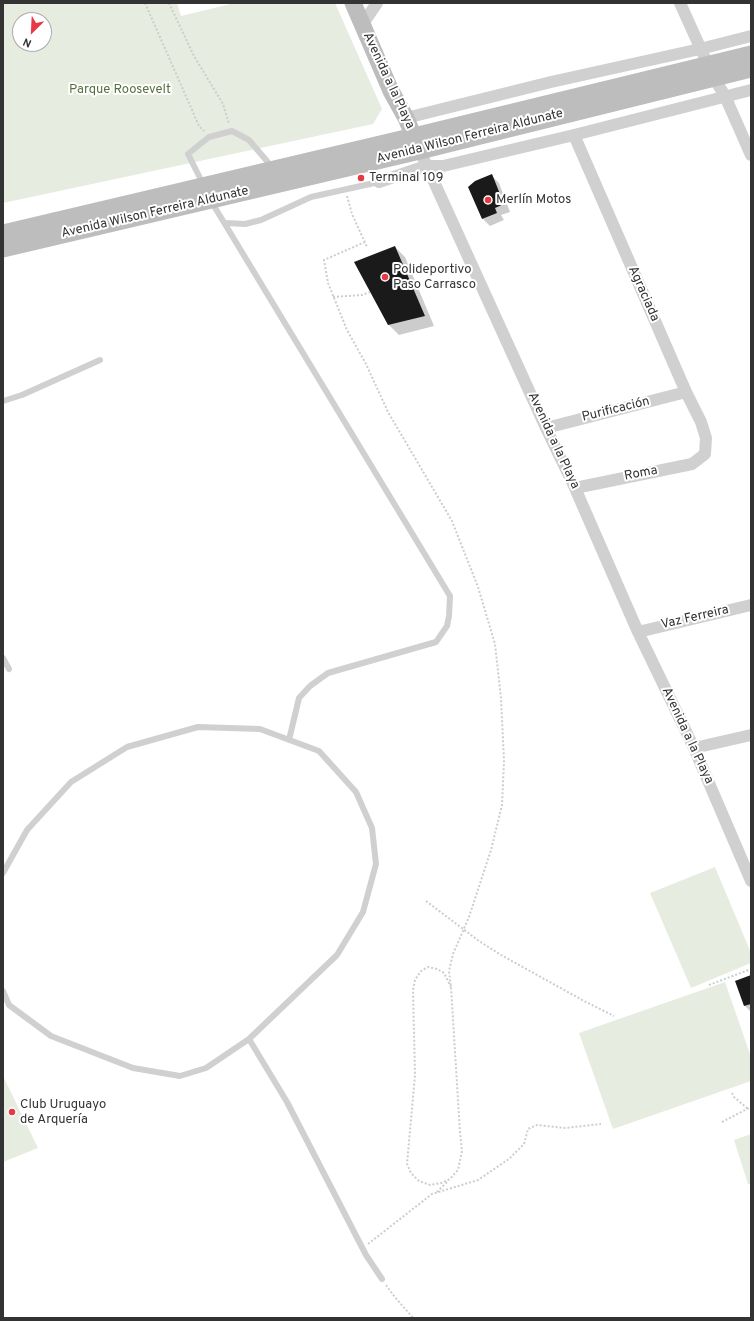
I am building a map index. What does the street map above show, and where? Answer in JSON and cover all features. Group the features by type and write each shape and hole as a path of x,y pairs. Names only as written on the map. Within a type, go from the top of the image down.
{"main road":[{"name":"Avenida a la Playa","path":"353,3 391,91 406,118 420,151"},
{"name":"Avenida Wilson Ferreira Aldunate","path":"3,233 420,151 711,71 751,54"},
{"name":"Avenida Wilson Ferreira Aldunate","path":"711,71 751,69"},
{"name":"Avenida Wilson Ferreira Aldunate","path":"3,249 207,193 275,170 420,151"}],"street":[{"path":"362,24 377,3"},
{"path":"680,3 700,49 725,96 751,155"},
{"path":"406,118 551,82 700,49 751,36"},
{"name":"Avenida Wilson Ferreira Aldunate","path":"420,151 443,166 574,135 751,90"},
{"name":"Agraciada","path":"574,135 686,392 701,422 706,438 705,454"},
{"path":"379,182 420,151"},
{"name":"Avenida a la Playa","path":"420,151 546,428 575,488 638,632 748,864 751,881"},
{"name":"Purificación","path":"546,428 686,392"},
{"name":"Roma","path":"575,488 692,464 705,454"},
{"name":"Vaz Ferreira","path":"638,632 751,605"},
{"path":"694,748 751,735"}],"lane":[{"path":"275,170 249,140 232,131 209,137 188,154 207,193 450,596 447,626 436,642 328,673 310,686 299,698 289,740"},
{"path":"226,223 246,224 261,220 310,197 379,182 370,162"},
{"path":"3,401 22,395 100,360"},
{"path":"3,658 9,669"},
{"path":"3,873 27,830 71,782 127,747 198,727 260,729 319,751 356,792 372,828 376,864 363,912 336,955 249,1040 206,1068 180,1076 132,1068 51,1036 9,1005 3,991"},
{"path":"249,1040 287,1102 363,1248 382,1279"}],"path":[{"path":"145,3 199,126 209,137"},
{"path":"169,3 194,56 223,104 232,131"},
{"path":"345,189 352,214 367,247"},
{"path":"365,242 324,260 328,283 347,330 366,364 388,412 452,521 478,587 495,644 501,698 504,761 502,805 491,850 469,917 453,954 449,971 462,1151 458,1170 436,1193"},
{"path":"333,297 362,295 370,292"},
{"path":"426,901 463,930 501,955 529,972 614,1016"},
{"path":"450,1179 441,1183 430,1185 420,1181 410,1173 407,1164 415,1074 413,990 415,980 421,971 428,967 437,969 444,973 451,987"},
{"path":"709,986 751,969"},
{"path":"732,1093 734,1097 748,1109"},
{"path":"722,1122 751,1107"},
{"path":"363,1248 432,1194 478,1180 509,1159 524,1144 528,1129 537,1125 565,1128 601,1124"},
{"path":"382,1279 413,1318"}],"green space":[{"name":"Parque Roosevelt","path":"3,3 177,3 181,16 235,3 335,3 382,109 373,124 3,203"},
{"path":"715,867 751,953 751,963 691,988 650,893"},
{"path":"725,982 751,1057 751,1081 613,1129 579,1033"},
{"name":"Club Uruguayo de Arquería","path":"3,1076 38,1148 3,1162"},
{"path":"751,1134 751,1184 748,1184 734,1140"}],"building":[{"name":"Merlín Motos","path":"492,174 504,204 495,208 497,213 482,219 468,187 475,181"},
{"name":"Polideportivo Paso Carrasco","path":"395,246 425,316 388,325 354,262"},
{"path":"751,975 751,1004 744,1006 735,981"}],"place":[{"name":"Terminal 109","path":"361,178"},
{"name":"Merlín Motos","path":"488,200"},
{"name":"Polideportivo Paso Carrasco","path":"385,277"},
{"name":"Club Uruguayo de Arquería","path":"12,1112"}]}
